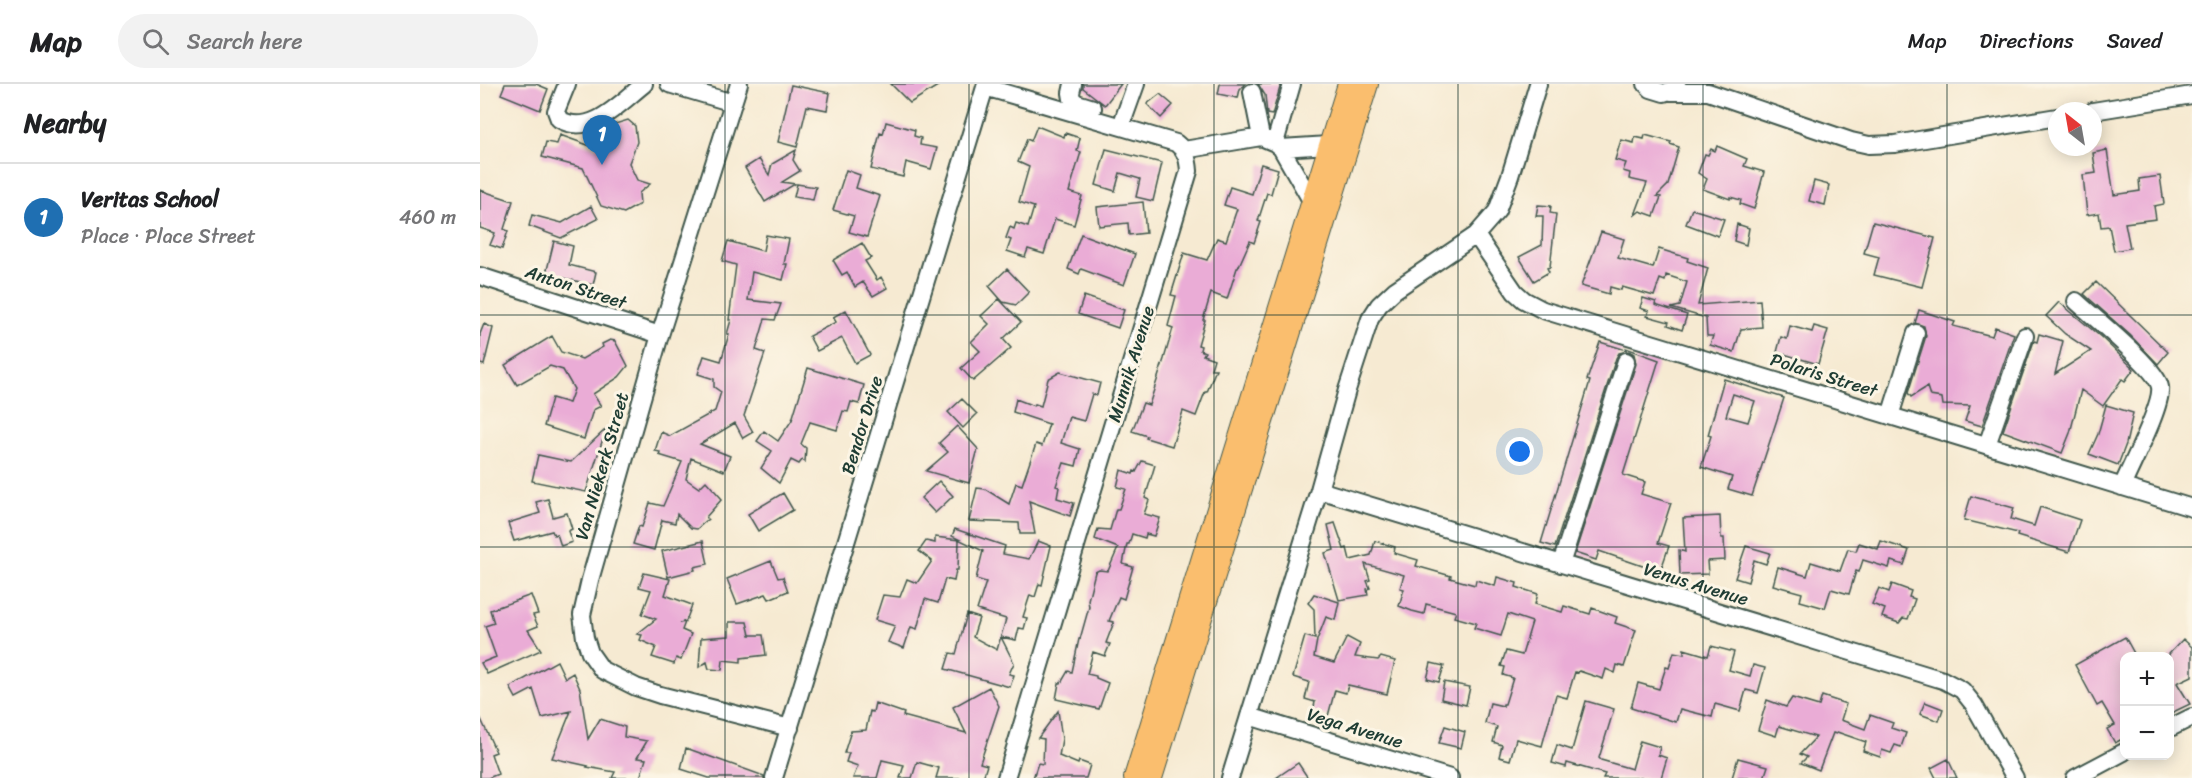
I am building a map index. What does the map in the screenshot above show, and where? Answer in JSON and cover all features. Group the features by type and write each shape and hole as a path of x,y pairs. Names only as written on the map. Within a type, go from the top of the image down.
{"main road":[{"path":"1134,778 1348,84"},
{"path":"1152,778 1368,84"}],"street":[{"path":"567,84 556,111 559,119 565,123 585,124 600,118 644,84"},
{"path":"669,84 734,103"},
{"name":"Van Niekerk Street","path":"739,84 660,335 582,615 585,638 590,653 602,670 619,680 660,695 790,728"},
{"path":"1073,84 1072,99 1077,103 1176,143 1184,150 1272,143 1329,145"},
{"path":"1123,122 1136,84"},
{"path":"1272,143 1292,84"},
{"path":"1230,778 1370,319 1395,290 1476,235 1497,211 1504,196 1538,84"},
{"path":"1632,84 1664,93 1676,88 1704,88 1851,141 1869,145 1895,144 2048,118"},
{"path":"986,85 1123,122"},
{"name":"Bendor Drive","path":"774,778 986,85"},
{"path":"1252,92 1272,143 1312,202"},
{"path":"2102,110 2192,95"},
{"name":"Munnik Avenue","path":"1006,778 1189,171 1188,158 1184,150"},
{"name":"Polaris Street","path":"1476,235 1505,280 1524,300 1630,349 1890,416 2192,508"},
{"name":"Anton Street","path":"480,276 660,335"},
{"path":"2076,301 2152,370 2160,387 2157,405 2122,486"},
{"path":"1890,416 1916,333"},
{"path":"1987,445 2025,336"},
{"path":"1561,564 1630,349"},
{"name":"Venus Avenue","path":"1319,490 1943,680 1962,690 1974,705 2015,778"},
{"name":"Vega Avenue","path":"1249,716 1450,778"},
{"path":"2174,726 2192,717"},
{"path":"2075,778 2120,754"}],"building":[{"path":"505,84 536,84 548,89 540,110 501,94"},
{"path":"891,84 941,84 910,103"},
{"path":"1083,84 1121,84 1105,105 1083,88"},
{"path":"1220,84 1245,84 1240,89 1238,98 1218,94"},
{"path":"1258,84 1281,84 1272,115 1267,114 1265,95"},
{"path":"791,85 830,93 827,110 807,106 797,147 778,142"},
{"path":"1160,94 1173,105 1161,118 1147,104"},
{"path":"628,120 635,126 637,142 629,163 637,180 650,184 639,193 640,204 624,213 601,206 583,168 542,157 546,142 557,144 560,135 596,148 605,127"},
{"path":"886,122 915,130 914,136 921,138 920,145 937,148 931,169 906,162 903,177 871,169 880,133 883,134"},
{"path":"1037,126 1064,137 1065,133 1080,138 1077,151 1081,152 1069,192 1082,196 1074,225 1055,219 1044,254 1028,249 1025,257 1007,251 1011,240 1006,238 1010,227 1014,229 1016,223 1028,227 1034,207 1019,202 1029,167 1018,162 1027,139 1031,141"},
{"path":"1645,135 1671,142 1670,144 1679,147 1668,185 1657,196 1661,197 1654,216 1640,211 1635,215 1647,183 1629,179 1630,173 1623,171 1626,163 1615,160 1621,140 1634,143 1635,137 1644,139"},
{"path":"1717,146 1747,159 1744,166 1764,172 1754,209 1740,204 1741,200 1730,197 1730,199 1703,189 1707,179 1698,173 1705,154 1708,155 1711,149 1715,151"},
{"path":"1106,149 1162,163 1153,201 1136,197 1140,179 1120,173 1115,191 1096,185"},
{"path":"796,150 793,160 800,171 782,182 795,184 765,202 745,168 759,159 769,175 772,164"},
{"path":"2107,150 2114,195 2140,191 2139,179 2160,176 2164,204 2154,206 2156,219 2125,223 2130,248 2114,251 2109,226 2101,227 2099,213 2087,215 2083,175 2096,173 2093,156 2102,156 2102,151"},
{"path":"1261,164 1278,169 1271,194 1267,193 1254,243 1250,241 1237,268 1227,299 1211,293 1203,320 1205,320 1198,345 1201,346 1200,350 1205,352 1203,355 1214,359 1211,369 1216,369 1207,392 1205,392 1196,416 1183,411 1172,446 1146,438 1147,436 1132,431 1143,403 1149,405 1164,359 1173,328 1168,326 1176,296 1171,295 1184,253 1207,260 1217,238 1226,241 1237,209 1224,205 1230,187 1252,194"},
{"path":"846,170 860,175 856,188 880,196 867,237 849,232 854,216 833,210"},
{"path":"1814,181 1829,185 1825,205 1809,201"},
{"path":"797,184 816,187 813,200 794,197"},
{"path":"480,190 513,201 504,229 508,231 502,249 490,245 495,233 480,228"},
{"path":"1143,202 1146,233 1129,235 1128,223 1099,226 1097,207"},
{"path":"1538,205 1551,206 1550,213 1556,214 1550,267 1547,268 1549,272 1534,281 1519,257 1542,245 1543,216 1536,216"},
{"path":"591,206 598,219 561,238 529,226 532,215 562,223"},
{"path":"1692,209 1724,219 1718,236 1686,224"},
{"path":"1873,222 1935,238 1922,287 1874,275 1879,257 1864,253"},
{"path":"1737,224 1749,228 1746,245 1734,241"},
{"path":"1601,232 1624,239 1618,258 1653,268 1659,249 1688,258 1687,261 1708,268 1698,305 1760,300 1762,327 1741,329 1734,352 1710,345 1713,336 1707,336 1706,318 1671,308 1680,306 1687,282 1666,275 1665,281 1660,279 1654,296 1622,287 1621,290 1610,287 1609,294 1581,286"},
{"path":"1081,234 1135,254 1124,285 1081,269 1079,274 1068,269"},
{"path":"766,235 789,239 783,280 752,272 748,300 781,304 775,320 765,319 756,350 765,353 744,416 753,432 743,438 735,423 700,444 730,456 724,471 691,458 686,479 699,488 706,481 722,499 706,517 708,519 697,529 691,528 677,514 675,523 662,520 654,550 633,544 639,526 642,527 650,503 663,506 682,462 659,455 660,452 655,451 661,432 670,436 715,411 721,392 714,387 714,379 698,374 704,356 721,361 729,334 727,334 731,320 729,320 736,265 722,261 728,241 763,251"},
{"path":"554,241 573,246 569,265 596,272 593,285 546,274"},
{"path":"862,243 871,258 865,261 877,280 881,277 887,288 873,296 863,282 855,287 847,272 842,275 833,260"},
{"path":"1007,269 1029,292 1016,305 1003,302 989,286"},
{"path":"2096,282 2168,352 2158,364 2130,335 2084,294"},
{"path":"1084,296 1124,310 1118,328 1078,314"},
{"path":"1643,298 1656,302 1655,305 1687,315 1682,330 1668,325 1669,322 1647,316 1649,311 1640,308"},
{"path":"999,299 1021,322 1003,339 1011,348 973,381 961,368 980,351 971,342 989,324 981,316"},
{"path":"2059,302 2134,369 2125,381 2122,379 2103,406 2081,390 2070,433 2062,453 2003,431 2034,341 2037,342 2039,334 2063,341 2055,374 2091,351 2065,334 2046,316"},
{"path":"846,310 870,355 855,363 842,338 817,351 809,336 836,322 833,317"},
{"path":"1919,310 1955,322 1953,326 1992,336 1995,327 2014,334 1982,426 1965,421 1970,406 1943,405 1942,398 1930,396 1927,387 1911,397 1908,393 1926,336 1924,326 1915,323"},
{"path":"484,324 493,328 484,365 480,364 480,334"},
{"path":"1790,326 1812,332 1814,326 1828,330 1818,364 1777,352 1781,337 1787,339"},
{"path":"552,336 561,352 582,359 603,347 602,344 610,340 615,341 628,366 619,377 593,394 601,406 593,410 584,439 544,426 552,398 569,403 574,389 563,370 550,366 517,385 505,365"},
{"path":"1600,342 1626,350 1626,348 1659,360 1623,475 1645,482 1641,494 1671,503 1658,543 1669,546 1660,572 1599,551 1596,560 1575,553 1636,364 1634,354 1629,351 1619,353 1616,358 1555,547 1541,543"},
{"path":"808,368 864,385 859,404 851,402 848,412 843,411 837,430 810,422 801,444 806,448 805,462 802,460 799,464 791,460 779,483 761,468 772,451 757,441 764,431 778,441 792,420"},
{"path":"1060,372 1100,383 1097,395 1092,394 1084,421 1069,417 1061,443 1080,449 1076,466 1064,463 1056,486 1059,487 1057,498 1074,503 1070,516 1029,501 1035,534 1020,534 1019,523 969,521 977,488 985,489 1009,504 1016,483 1022,485 1036,444 1042,446 1049,424 1013,412 1016,399 1034,406 1035,404 1041,406 1048,379"},
{"path":"1724,379 1784,398 1752,496 1728,489 1732,477 1701,467 1711,436 1708,435","holes":["1733,394 1755,401 1748,422 1726,416"]},
{"path":"962,399 977,414 963,428 948,412"},
{"path":"2106,405 2133,413 2126,444 2118,465 2089,454 2098,434"},
{"path":"957,426 978,449 969,483 926,471 948,452 939,443"},
{"path":"606,429 586,492 532,481 538,455 571,462"},
{"path":"1142,461 1155,465 1145,498 1149,500 1144,514 1160,518 1154,536 1146,534 1145,538 1132,534 1127,544 1123,564 1133,567 1124,599 1119,597 1109,621 1114,622 1106,643 1110,644 1105,656 1093,652 1087,674 1108,683 1099,709 1056,699 1059,683 1068,671 1072,672 1089,607 1088,600 1095,572 1108,571 1118,548 1095,539 1098,529 1110,530 1116,509 1119,509 1126,489 1117,487 1121,470 1133,474"},
{"path":"939,481 953,496 935,513 921,498"},
{"path":"783,493 793,510 758,531 748,514"},
{"path":"1971,496 2014,508 2011,519 2034,526 2040,507 2080,520 2069,552 2017,536 2018,533 1964,520"},
{"path":"548,499 553,517 567,513 572,529 568,531 572,542 561,546 557,534 554,535 552,531 514,541 508,523 540,513 536,502"},
{"path":"1720,516 1725,560 1707,561 1708,574 1680,575 1679,550 1685,552 1683,518"},
{"path":"1335,523 1350,560 1371,555 1375,541 1395,547 1394,553 1418,560 1416,566 1451,576 1450,578 1475,585 1476,580 1495,586 1497,577 1517,583 1516,587 1538,594 1535,604 1562,612 1564,606 1590,614 1592,608 1617,617 1615,623 1636,630 1624,667 1617,665 1615,673 1606,669 1603,679 1579,671 1575,672 1567,698 1556,695 1542,746 1516,739 1510,760 1499,757 1502,745 1493,742 1497,727 1485,723 1490,703 1503,706 1505,704 1513,678 1503,675 1505,667 1501,666 1506,651 1522,655 1532,622 1508,614 1501,636 1474,628 1476,623 1454,617 1456,612 1426,604 1424,614 1412,611 1399,606 1404,589 1400,588 1404,575 1365,564 1370,580 1367,581 1370,588 1367,589 1368,595 1339,600 1325,553 1334,550 1328,525"},
{"path":"955,529 1005,546 1003,554 1029,559 1038,541 1051,546 1042,585 1039,584 1035,597 1030,595 1023,617 1027,618 1024,629 1019,628 1016,640 1001,637 1014,663 1009,674 1014,675 1010,687 945,669 950,653 956,654 967,614 979,618 973,637 997,650 1006,619 977,610 986,582 976,579 983,551 952,536"},
{"path":"935,537 959,540 958,570 956,570 954,581 945,579 938,603 925,599 917,629 911,627 904,648 888,642 895,626 875,620 883,595 900,597 907,579 917,583 932,561 919,551 926,541 935,543"},
{"path":"703,541 708,564 668,577 662,551"},
{"path":"1881,541 1909,550 1904,565 1891,561 1889,568 1863,560 1859,572 1856,571 1849,594 1831,589 1825,608 1800,601 1802,593 1773,585 1778,567 1807,576 1811,562 1840,571 1848,549 1856,551 1859,543 1878,549"},
{"path":"1746,546 1770,553 1766,564 1754,560 1748,582 1735,578"},
{"path":"771,561 778,578 783,577 788,591 769,599 766,594 737,604 727,579"},
{"path":"644,573 670,579 665,595 692,605 686,621 680,623 685,622 682,630 691,634 681,660 676,658 674,664 652,657 656,647 640,640 642,635 637,634 656,619 642,614 651,590 639,587"},
{"path":"1892,584 1911,591 1909,597 1915,599 1908,619 1903,618 1899,623 1882,617 1885,609 1872,604 1879,588 1889,592"},
{"path":"1314,594 1339,602 1335,620 1326,617 1317,640 1314,657 1334,663 1347,637 1360,644 1355,657 1378,660 1381,657 1395,661 1387,694 1348,685 1346,693 1335,690 1328,716 1313,712 1315,702 1305,699 1309,682 1293,677 1305,636 1315,639 1314,609 1308,603"},
{"path":"531,595 538,614 533,615 538,626 528,630 541,650 487,674 481,663 496,657 485,626 494,623 490,610"},
{"path":"729,622 747,622 750,635 763,635 766,655 741,658 741,662 723,660 722,670 709,669 707,662 699,667 701,638 729,636"},
{"path":"2125,637 2133,652 2120,652 2120,740 2115,743 2107,729 2115,725 2102,703 2097,706 2075,665"},
{"path":"2183,639 2192,647 2192,676 2177,683 2190,704 2174,712 2174,652 2171,652"},
{"path":"1711,646 1734,652 1729,670 1750,676 1753,665 1765,668 1758,693 1746,690 1740,711 1715,704 1712,717 1680,709 1676,722 1631,708 1638,683 1659,689 1674,652 1684,654 1684,649 1708,656"},
{"path":"557,661 565,678 573,673 580,689 588,739 600,719 625,727 624,737 647,741 637,758 646,759 640,778 612,778 615,772 552,758 571,711 542,718 533,689 516,698 510,687"},
{"path":"1431,663 1444,666 1439,682 1427,679"},
{"path":"1444,682 1470,687 1466,705 1441,699"},
{"path":"989,687 999,706 980,763 987,765 983,778 936,778 939,768 917,762 912,778 900,778 904,765 882,760 877,778 853,778 858,766 846,762 849,753 844,753 851,731 866,730 870,711 873,712 875,703 904,713 903,716 966,733 953,707"},
{"path":"1822,696 1846,704 1841,720 1865,729 1870,715 1893,723 1891,728 1906,733 1901,747 1895,745 1891,753 1882,750 1880,757 1863,751 1866,742 1837,732 1833,733 1819,770 1801,763 1807,757 1800,754 1816,737 1779,726 1776,736 1758,730 1767,700 1786,707 1792,698 1819,706"},
{"path":"1586,701 1614,709 1599,758 1632,769 1640,741 1660,747 1658,755 1667,758 1661,778 1603,778 1605,774 1567,763 1566,767 1552,763 1557,745 1572,750"},
{"path":"1925,702 1943,709 1939,721 1920,714"},
{"path":"1058,711 1062,739 1059,756 1078,764 1079,761 1090,765 1086,778 1033,778 1038,763 1043,764 1044,739 1038,738"},
{"path":"480,717 496,752 491,754 498,774 488,778 480,778"},
{"path":"1445,726 1465,732 1461,748 1439,743"},
{"path":"686,748 764,776 764,778 709,778 681,769"},
{"path":"1738,758 1768,766 1764,778 1732,778"},
{"path":"1948,759 1957,778 1936,778 1931,768"},
{"path":"1298,763 1308,778 1276,778"}],"place":[{"name":"Veritas School","path":"602,165"}]}
